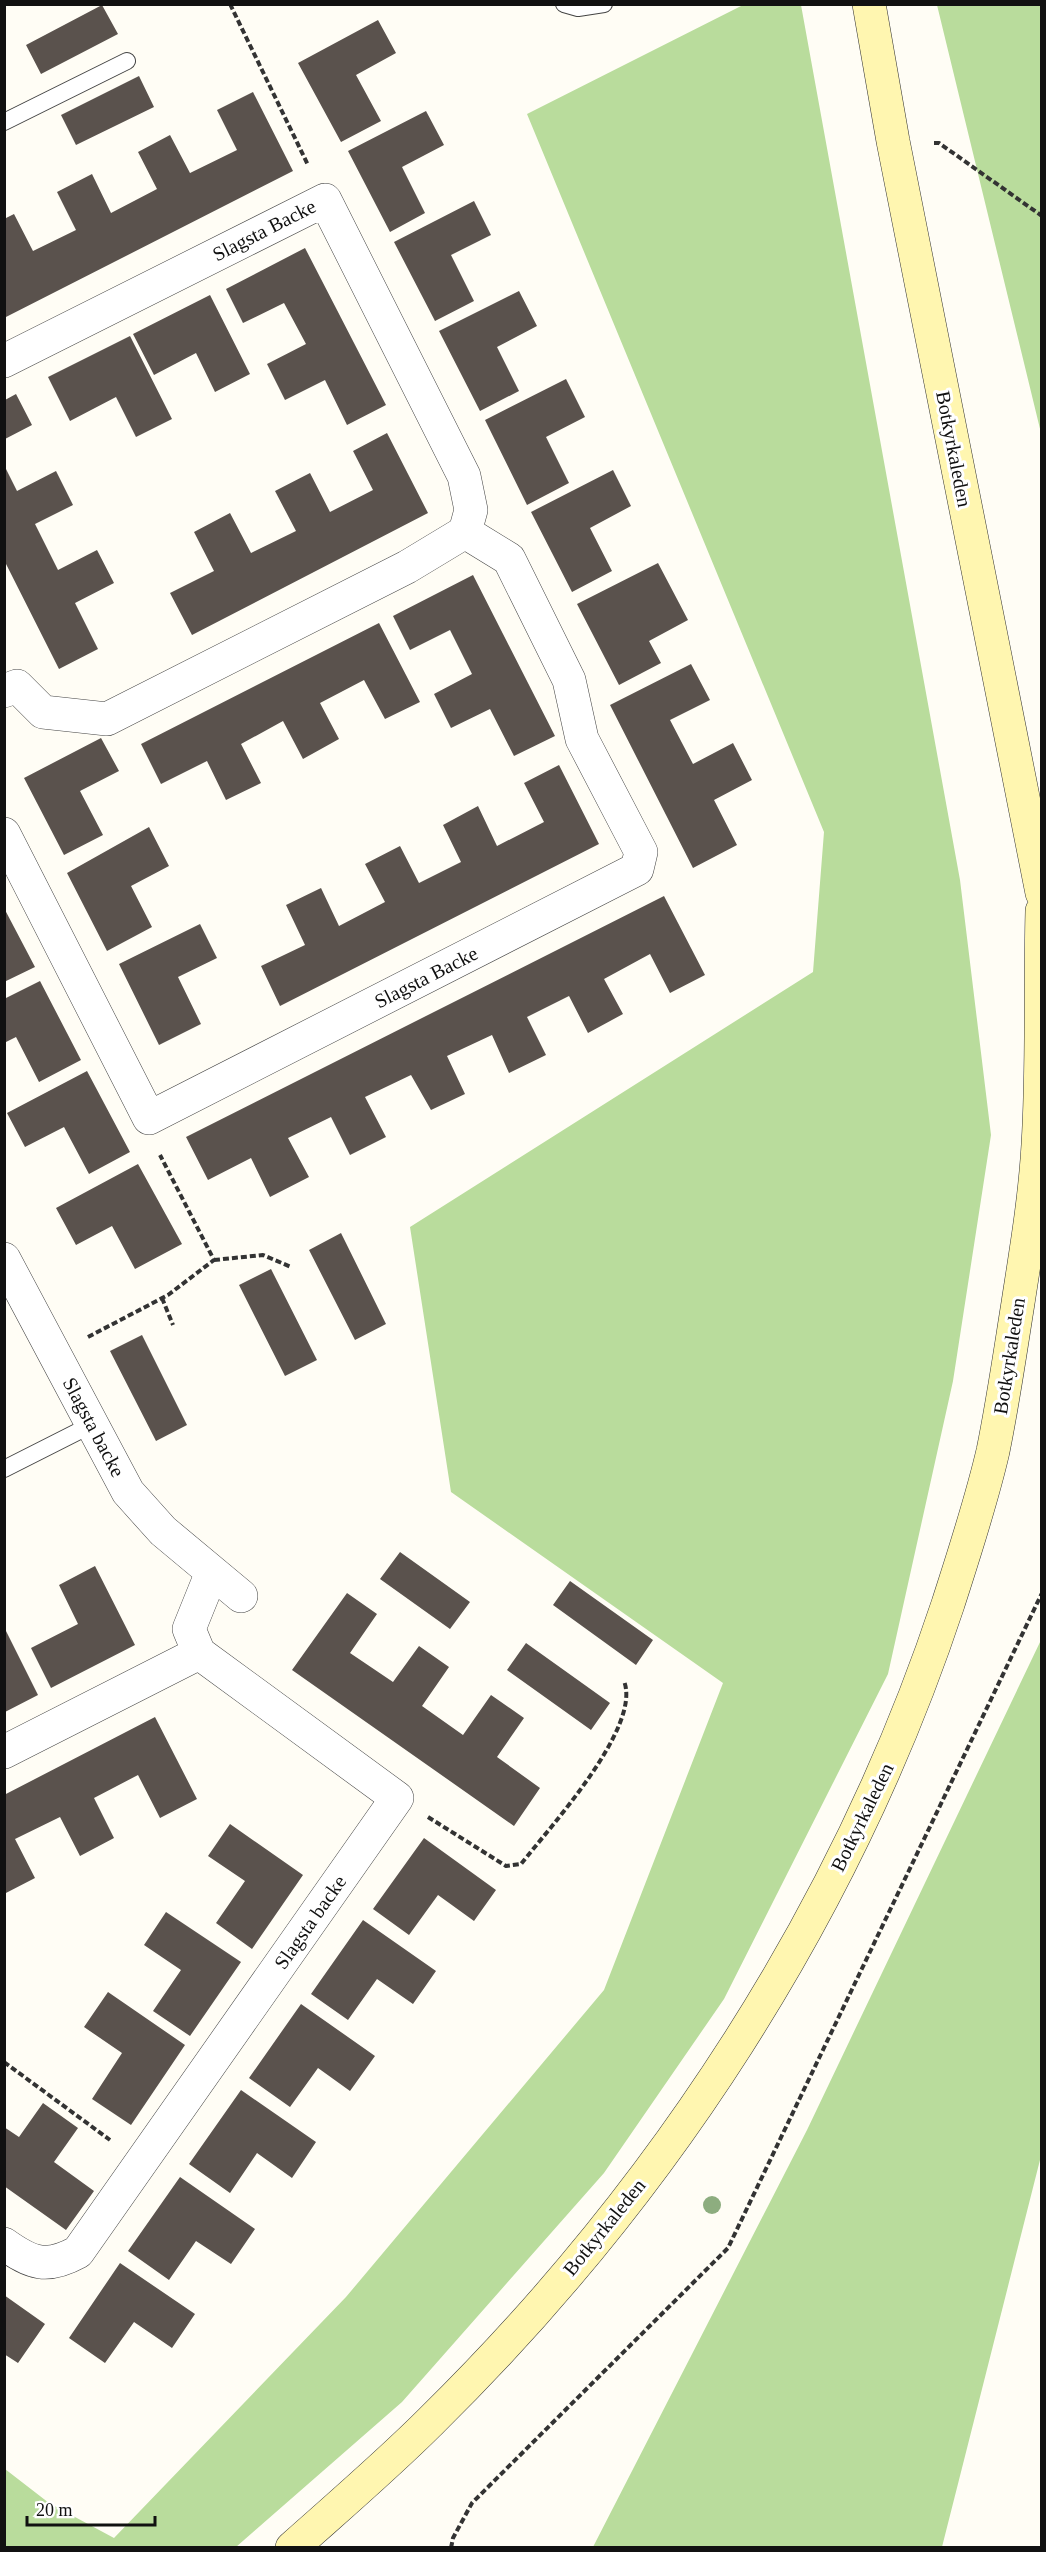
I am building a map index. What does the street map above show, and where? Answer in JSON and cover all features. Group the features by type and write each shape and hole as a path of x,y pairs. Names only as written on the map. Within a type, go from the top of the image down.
{"main road":[{"name":"Botkyrkaleden","path":"869,4 893,141 1041,893"},
{"name":"Botkyrkaleden","path":"292,2547 440,2413 534,2312 633,2194 711,2084 774,1984 861,1822 898,1742 924,1677 968,1542 992,1454 1005,1386 1026,1253 1038,1146 1041,911"}],"street":[{"name":"Slagsta Backe","path":"4,361 325,200 464,476 471,510 465,532 509,559 569,680 582,738 641,852 637,869 149,1118"},
{"path":"11,688 43,712 108,719 407,567 465,532"},
{"path":"4,834 149,1118"},
{"name":"Slagsta backe","path":"4,1259 128,1492 163,1531 241,1596"},
{"path":"212,1572 189,1629 199,1653 397,1797"},
{"path":"4,1752 199,1653"},
{"name":"Slagsta backe","path":"4,2244 23,2257 48,2263 62,2260 78,2252 397,1797"}],"lane":[{"path":"564,4 578,8 604,4"},
{"path":"4,122 127,61"},
{"path":"4,1469 91,1425"}],"path":[{"path":"230,4 325,200"},
{"path":"893,141 939,143 1041,216"},
{"path":"149,1118 160,1154 214,1260"},
{"path":"55,1354 162,1298 214,1260 263,1255 291,1267"},
{"path":"162,1298 173,1325"},
{"path":"451,2547 453,2538 472,2503 728,2248 1041,1593"},
{"path":"397,1797 506,1866 521,1864 614,1740 627,1704 628,1690 624,1681"},
{"path":"4,2062 141,2162"}],"green space":[{"path":"745,4 801,5 960,880 991,1135 953,1381 888,1674 724,1999 604,2173 402,2402 236,2547 5,2547 5,2469 49,2503 114,2538 346,2297 604,1990 723,1683 451,1492 410,1227 813,972 824,832 527,114"},
{"path":"937,5 1041,5 1041,433"},
{"path":"1041,1640 1041,2156 942,2547 593,2547 807,2130"}],"building":[{"path":"102,5 118,34 41,74 26,45"},
{"path":"378,20 396,53 356,75 381,121 341,142 298,63"},
{"path":"139,76 154,107 76,145 61,115"},
{"path":"253,92 293,171 4,318 4,219 14,214 33,251 76,230 57,192 92,174 111,213 157,189 138,152 170,135 190,173 237,150 217,110"},
{"path":"426,111 444,145 402,167 425,213 390,232 348,151"},
{"path":"474,201 491,235 451,255 474,301 435,321 394,242"},
{"path":"305,248 386,405 347,425 325,380 285,400 267,364 306,344 284,303 243,323 226,289"},
{"path":"519,291 537,326 497,347 519,391 480,411 439,331"},
{"path":"210,295 250,374 215,392 196,353 154,375 133,334"},
{"path":"130,336 172,419 136,437 116,397 70,421 48,377"},
{"path":"566,379 585,417 546,437 569,483 527,505 485,420"},
{"path":"16,394 32,425 5,439 5,400"},
{"path":"387,433 428,513 192,635 170,593 214,571 194,532 230,513 251,553 296,531 275,491 310,473 330,512 373,490 353,451"},
{"path":"4,465 17,491 56,471 73,505 35,524 58,570 97,550 114,583 75,603 98,649 59,669 4,560"},
{"path":"613,470 631,506 590,528 612,571 572,592 531,512"},
{"path":"658,563 688,620 649,641 661,663 619,685 577,604"},
{"path":"473,575 555,736 514,756 490,709 451,728 434,694 472,674 450,630 410,650 393,616"},
{"path":"379,623 420,702 385,719 364,680 320,703 339,739 303,759 283,721 241,744 261,783 226,800 207,761 161,784 141,744"},
{"path":"691,664 710,700 670,720 693,764 733,743 752,780 714,800 737,845 693,868 610,705"},
{"path":"101,738 119,771 80,791 103,835 64,855 24,778"},
{"path":"559,765 599,844 280,1006 261,966 305,945 286,905 321,888 339,926 385,902 365,864 400,846 419,883 461,862 443,825 478,806 497,846 544,822 524,783"},
{"path":"149,827 169,866 131,886 152,927 107,951 67,873"},
{"path":"664,896 705,975 670,993 650,954 604,979 623,1014 588,1033 569,996 527,1017 546,1055 509,1073 492,1035 447,1056 465,1094 431,1110 411,1075 365,1097 386,1137 350,1155 331,1117 288,1138 309,1177 270,1197 251,1158 208,1180 186,1137"},
{"path":"4,908 35,967 4,982"},
{"path":"200,924 217,958 178,977 201,1024 159,1045 119,964"},
{"path":"40,981 81,1060 39,1082 16,1037 4,1043 4,999"},
{"path":"87,1071 130,1152 89,1174 64,1127 25,1147 7,1113"},
{"path":"138,1164 182,1244 135,1269 112,1226 76,1245 56,1208"},
{"path":"341,1233 386,1324 355,1340 309,1250"},
{"path":"271,1269 317,1360 285,1376 239,1285"},
{"path":"142,1335 187,1425 156,1441 110,1351"},
{"path":"400,1552 470,1602 450,1629 380,1579"},
{"path":"95,1566 135,1645 51,1688 31,1648 78,1624 59,1585"},
{"path":"570,1581 653,1640 636,1665 553,1605"},
{"path":"347,1593 377,1614 350,1653 393,1682 419,1646 449,1667 422,1706 463,1735 491,1695 524,1718 497,1757 540,1788 514,1826 292,1670"},
{"path":"5,1629 38,1695 5,1712"},
{"path":"526,1643 610,1703 591,1730 507,1670"},
{"path":"155,1717 197,1799 160,1818 138,1775 94,1798 114,1838 80,1856 60,1817 15,1839 35,1878 4,1894 4,1795"},
{"path":"230,1824 303,1875 252,1949 216,1923 245,1881 208,1856"},
{"path":"424,1838 496,1890 474,1921 438,1895 409,1935 373,1909"},
{"path":"166,1912 241,1962 190,2036 153,2011 181,1970 144,1945"},
{"path":"363,1920 436,1971 413,2004 377,1979 348,2020 311,1994"},
{"path":"108,1992 185,2045 131,2125 92,2099 122,2053 84,2027"},
{"path":"301,2004 375,2056 350,2091 318,2068 290,2107 249,2078"},
{"path":"241,2090 316,2142 292,2178 257,2153 230,2193 189,2164"},
{"path":"43,2103 78,2128 54,2162 94,2191 66,2230 4,2186 4,2127 19,2137"},
{"path":"180,2177 255,2229 231,2264 196,2241 169,2280 128,2251"},
{"path":"120,2263 195,2314 172,2348 134,2322 105,2363 69,2338"},
{"path":"4,2295 45,2324 18,2363 4,2354"}]}
